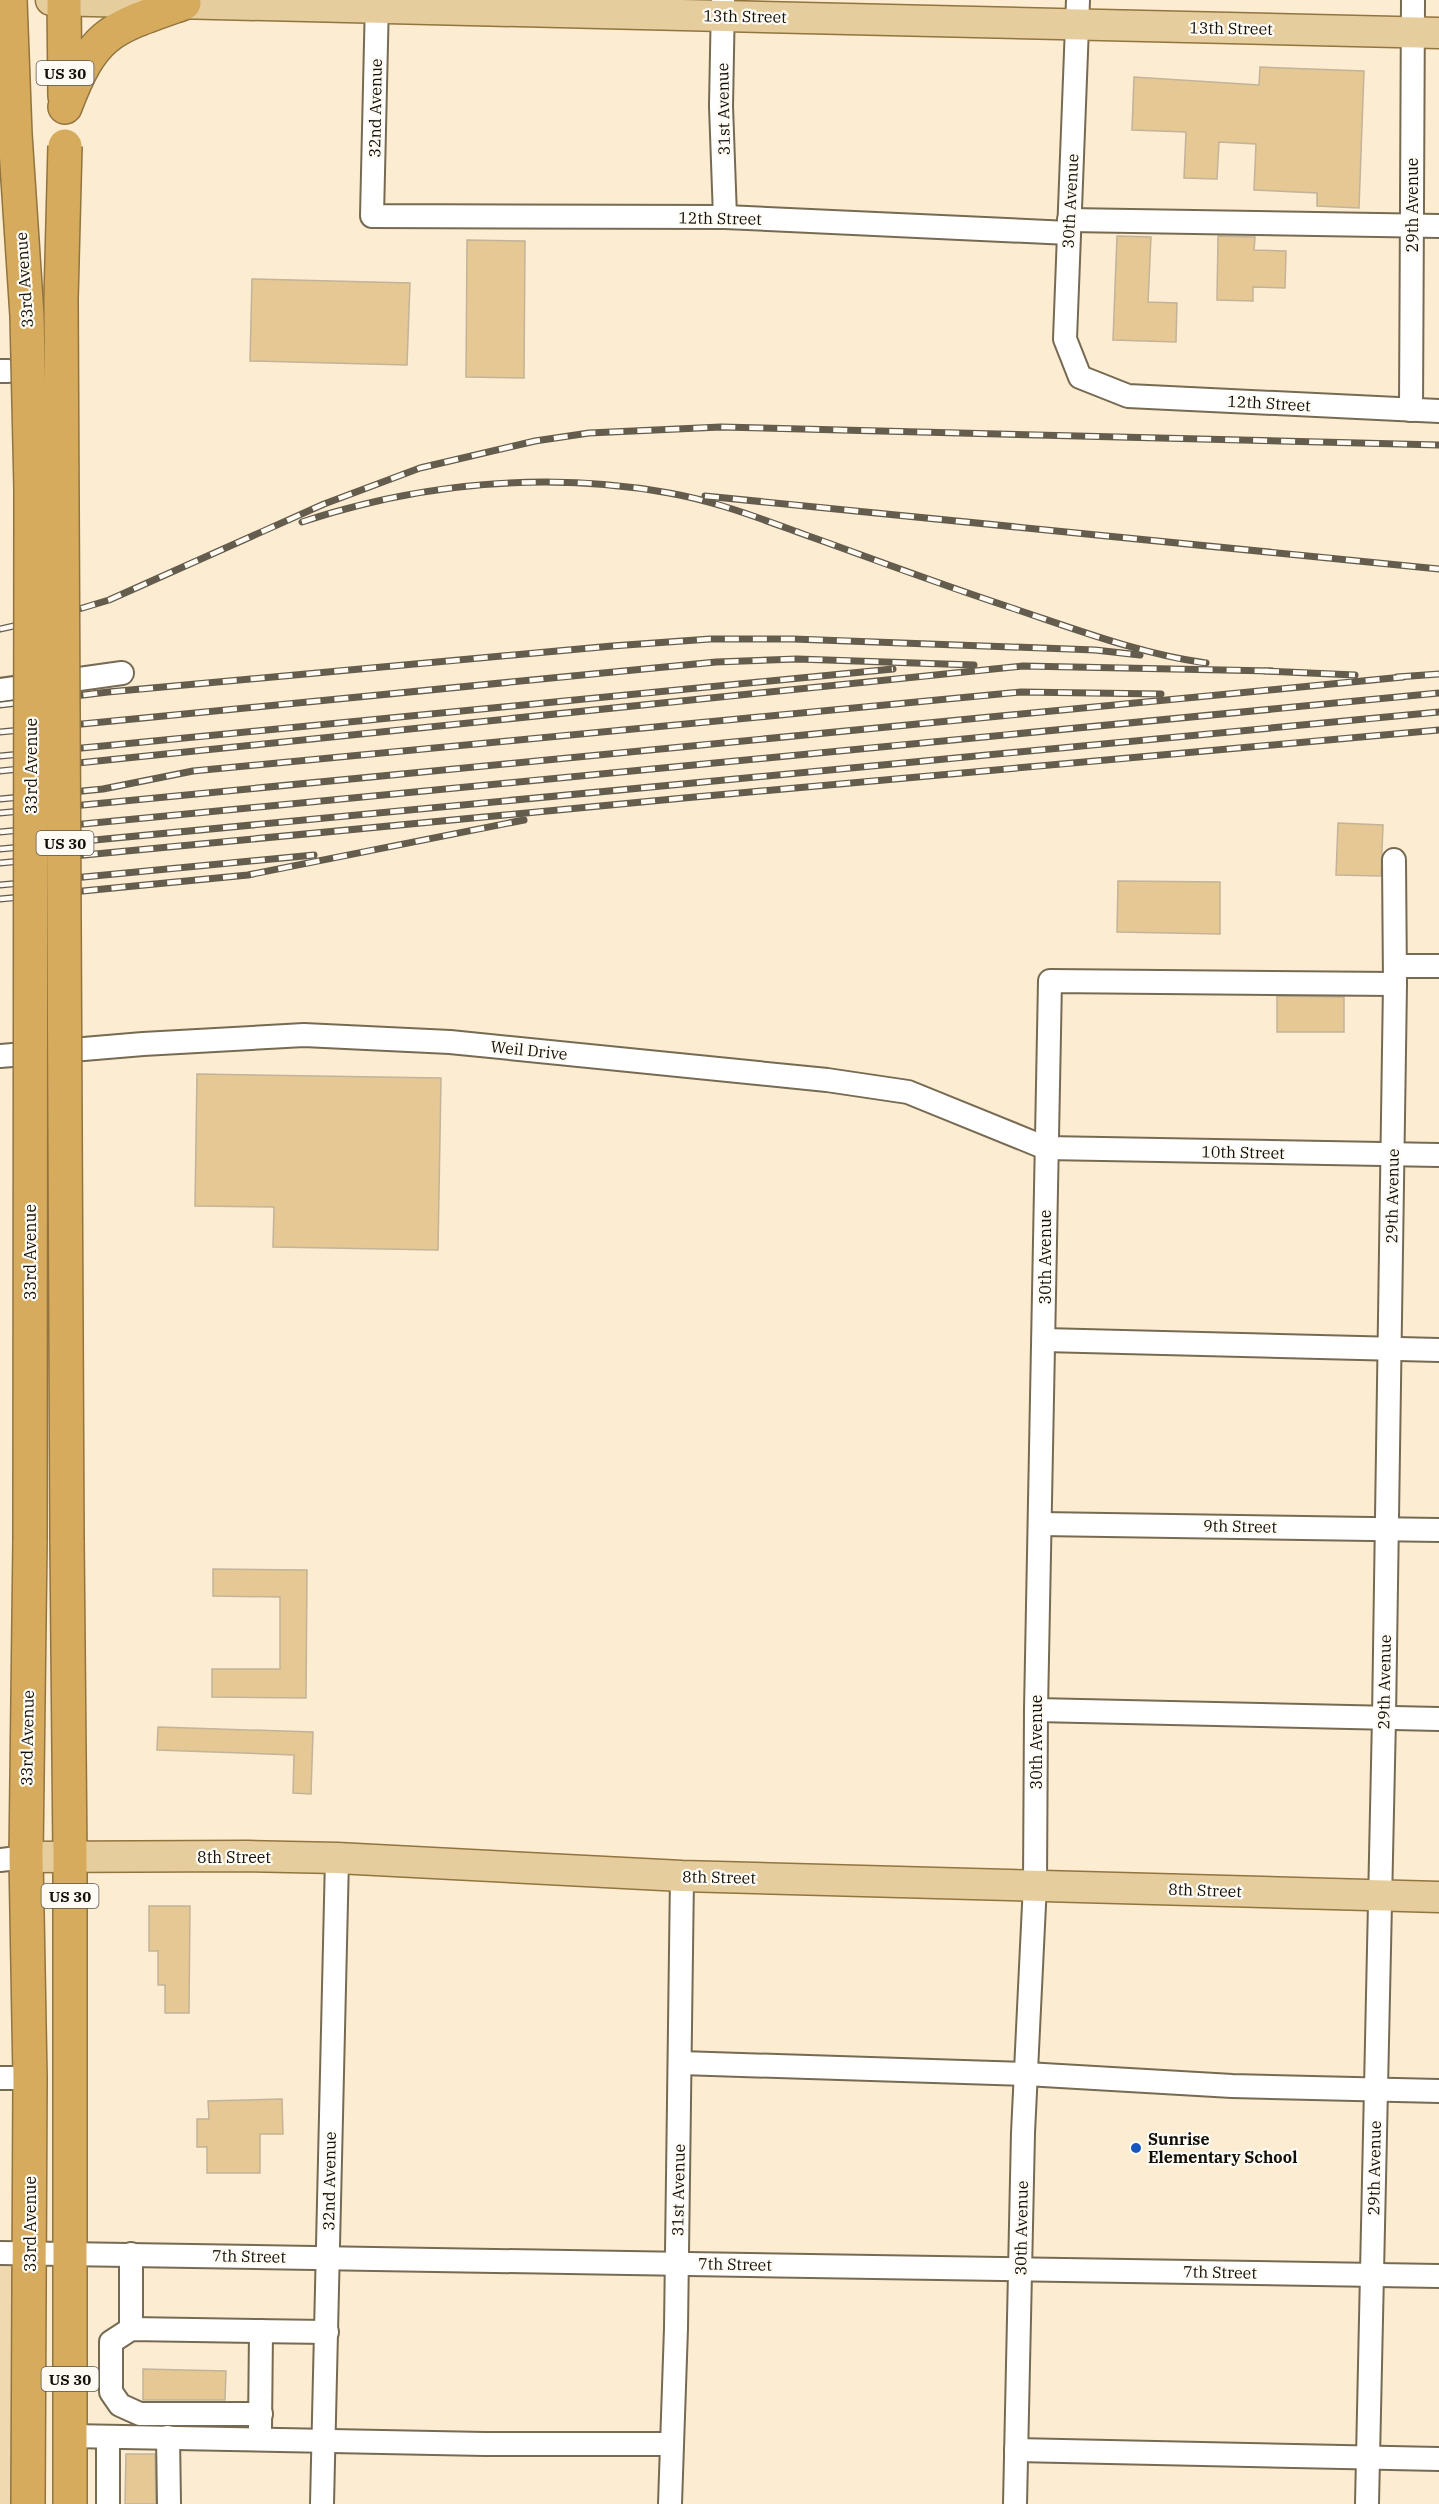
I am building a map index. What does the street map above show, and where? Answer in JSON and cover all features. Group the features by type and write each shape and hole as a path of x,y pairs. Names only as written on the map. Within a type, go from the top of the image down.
{"highway":[{"name":"33rd Avenue","path":"10,0 15,134 27,316 31,478 30,1541 13,1858 15,2253 28,2504"},
{"name":"33rd Avenue","path":"64,0 65,146 61,299 70,1857 70,2504"},
{"path":"65,107 77,75 93,48 109,32 184,3"}],"main road":[{"name":"13th Street","path":"51,0 1078,12 1426,32"},
{"name":"8th Street","path":"13,1858 337,1858 682,1876 1439,1897"}],"street":[{"name":"29th Avenue","path":"1411,410 1412,226 1426,32 1413,0"},
{"name":"32nd Avenue","path":"372,216 377,4"},
{"name":"31st Avenue","path":"723,8 721,106 725,217"},
{"name":"30th Avenue","path":"1078,12 1065,339 1080,377 1101,386"},
{"name":"12th Street","path":"372,216 725,217 1069,227 1439,226"},
{"name":"12th Street","path":"1101,386 1128,396 1439,411"},
{"path":"0,690 122,673"},
{"name":"29th Avenue","path":"1367,2504 1384,1718 1393,1154 1394,860"},
{"path":"1395,975 1439,966"},
{"name":"30th Avenue","path":"1015,2504 1026,2074 1035,1884 1036,1710 1050,981 1395,975"},
{"name":"Weil Drive","path":"0,1056 143,1044 304,1035 450,1042 827,1080 908,1092 1046,1148"},
{"name":"10th Street","path":"1046,1148 1439,1155"},
{"path":"1044,1340 1439,1350"},
{"name":"9th Street","path":"1040,1524 1439,1530"},
{"path":"1036,1710 1439,1719"},
{"name":"32nd Avenue","path":"322,2504 337,1858"},
{"name":"31st Avenue","path":"670,2504 681,2063 682,1876"},
{"path":"681,2063 1026,2074 1232,2086 1439,2091"},
{"name":"7th Street","path":"15,2253 1439,2276"},
{"path":"131,2254 131,2329"},
{"path":"261,2414 140,2414 120,2405 111,2392 111,2342 131,2329 327,2332"},
{"path":"260,2439 261,2331"},
{"path":"108,2504 114,2437 120,2405"},
{"path":"70,2436 671,2444"},
{"path":"168,2438 169,2504"},
{"path":"1016,2450 1439,2459"}],"shaded area":[{"path":"0,2253 30,2253 29,2504 0,2504"}],"building":[{"path":"1260,67 1364,71 1359,208 1317,206 1317,193 1254,190 1256,144 1219,142 1217,179 1184,178 1186,132 1132,130 1134,77 1259,85"},
{"path":"1117,236 1151,237 1148,302 1177,303 1176,342 1113,340"},
{"path":"1218,236 1255,237 1254,250 1286,251 1285,288 1253,287 1253,301 1217,300"},
{"path":"467,240 525,241 524,378 466,377"},
{"path":"252,279 410,283 407,365 250,361"},
{"path":"1338,823 1383,825 1381,876 1336,875"},
{"path":"1118,881 1220,882 1220,934 1117,932"},
{"path":"1277,996 1344,997 1344,1032 1277,1032"},
{"path":"197,1074 441,1078 438,1250 273,1247 274,1207 195,1206"},
{"path":"213,1569 307,1570 306,1698 212,1697 212,1669 280,1669 280,1597 213,1596"},
{"path":"158,1727 313,1732 311,1794 293,1793 294,1755 157,1750"},
{"path":"149,1906 190,1906 189,2013 165,2013 165,1985 158,1985 158,1951 149,1951"},
{"path":"282,2099 283,2134 260,2134 260,2173 207,2173 207,2147 197,2147 197,2119 209,2119 208,2101"},
{"path":"143,2369 226,2371 225,2400 143,2400"},
{"path":"126,2454 155,2454 156,2504 125,2504"}],"railway":[{"path":"0,629 49,618 109,600 324,504 420,468 535,441 589,433 721,427 1439,445"},
{"path":"302,522 392,498 484,485 530,482 577,483 623,486 669,493 737,511 1108,640 1157,654 1206,663"},
{"path":"705,496 1439,569"},
{"path":"0,705 108,692 710,639 793,639 1095,650 1140,655"},
{"path":"0,732 716,662 797,659 974,665"},
{"path":"0,771 1023,666 1272,671"},
{"path":"0,756 893,669"},
{"path":"1265,671 1355,675"},
{"path":"1397,677 1439,674"},
{"path":"0,813 1403,677"},
{"path":"0,799 103,789 193,771 1021,692 1161,694"},
{"path":"0,832 1439,693"},
{"path":"0,849 1439,712"},
{"path":"0,863 1439,730"},
{"path":"0,899 248,875 524,820"},
{"path":"0,885 314,855"}],"place":[{"name":"Sunrise Elementary School","path":"1136,2148"}]}
